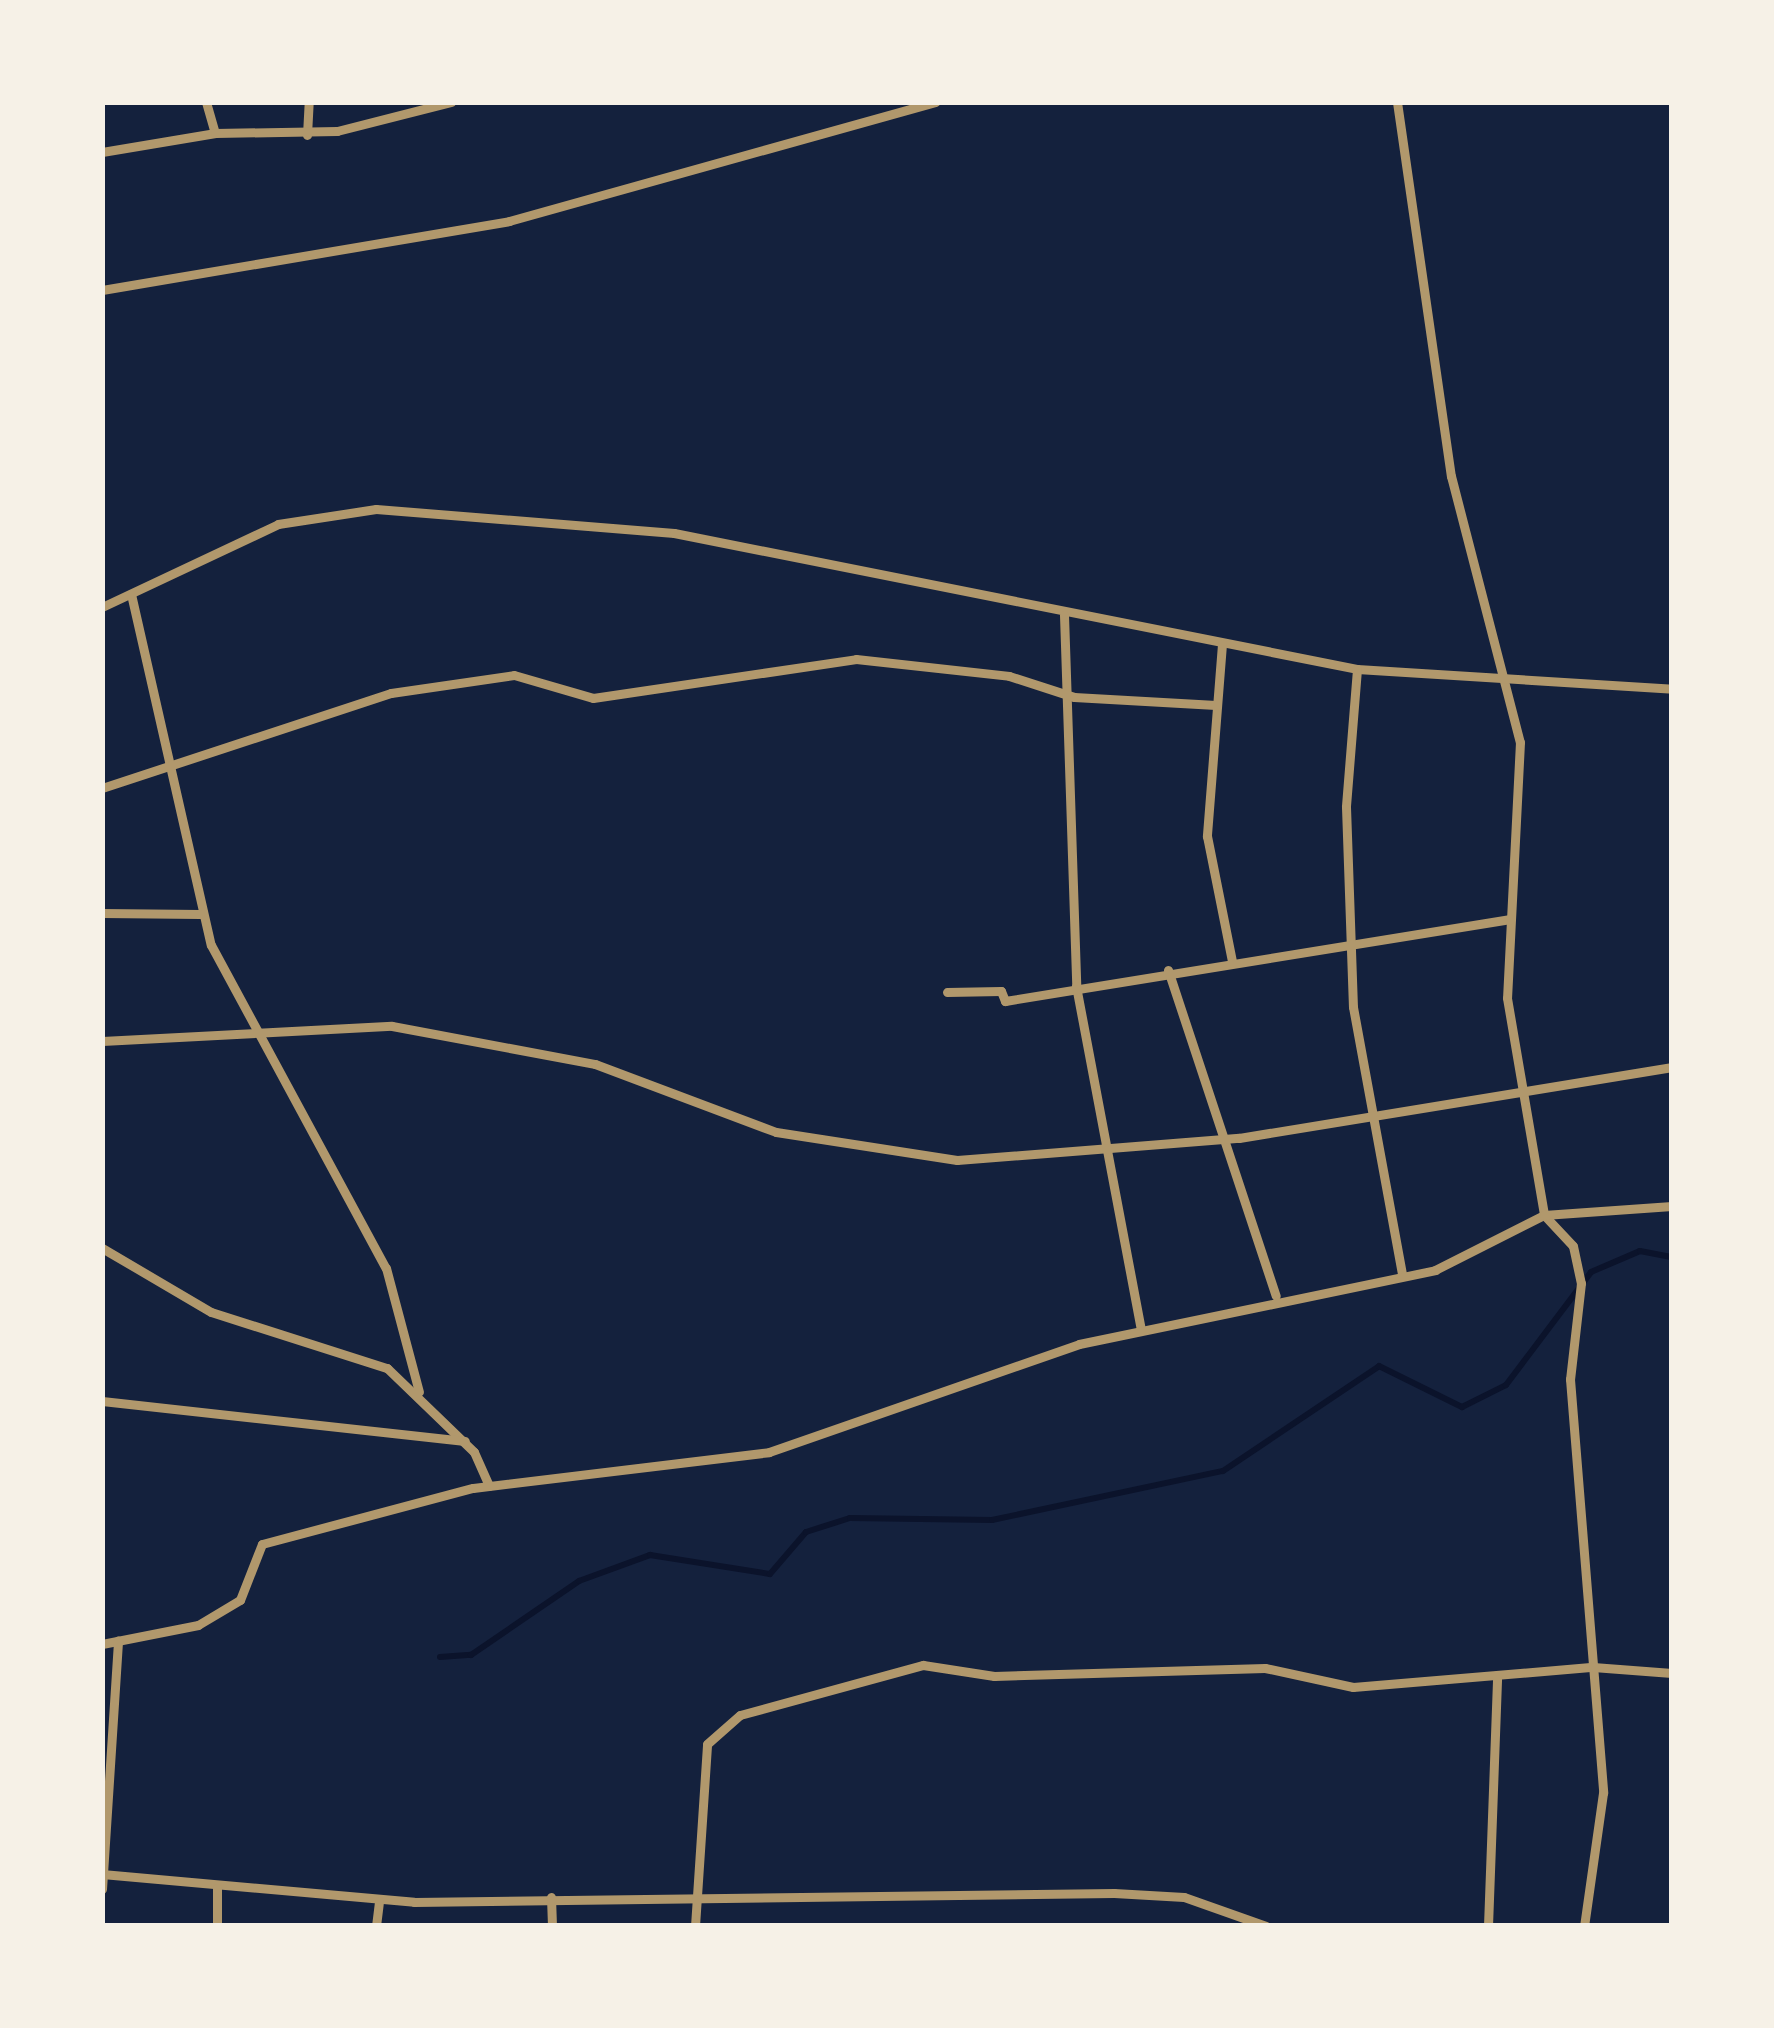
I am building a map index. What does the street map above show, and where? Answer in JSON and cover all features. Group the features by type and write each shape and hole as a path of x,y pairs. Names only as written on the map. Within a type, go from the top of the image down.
{"street":[{"path":"206,102 215,134"},
{"path":"307,134 309,102"},
{"path":"102,152 215,134 307,134 451,102"},
{"path":"102,290 509,221 936,102"},
{"path":"1397,102 1451,476 1512,679 1520,742 1508,998 1544,1215 1574,1246 1581,1283 1570,1379 1593,1667 1601,1841 1584,1926"},
{"path":"102,607 278,524 376,509 674,533 1064,615 1358,668 1672,688"},
{"path":"131,594 200,914 312,1148 386,1268 419,1392"},
{"path":"1064,615 1076,986 1112,1151 1142,1330"},
{"path":"1222,644 1207,836 1232,961"},
{"path":"102,788 167,762 346,716 391,693 514,675 593,698 856,659 1066,694 1216,705"},
{"path":"1358,668 1350,950 1402,1275"},
{"path":"102,913 200,914"},
{"path":"946,992 1001,991 1005,1001 1168,970 1350,950 1510,919"},
{"path":"1168,970 1230,1139 1276,1296"},
{"path":"102,1041 263,1038 392,1027 595,1064 776,1132 957,1160 1230,1139 1527,1096 1672,1067"},
{"path":"102,1644 198,1625 240,1600 262,1544 489,1486 770,1452 988,1370 1276,1296 1402,1275 1544,1215 1672,1206"},
{"path":"102,1248 212,1312 387,1368 419,1392 465,1442 489,1486"},
{"path":"102,1401 465,1442"},
{"path":"102,1889 118,1641"},
{"path":"695,1926 693,1891 707,1744 740,1715 923,1665 994,1676 1265,1668 1353,1687 1497,1679 1593,1667 1672,1673"},
{"path":"1489,1926 1497,1679"},
{"path":"102,1874 379,1901 693,1891 1184,1897 1266,1926"},
{"path":"217,1888 218,1926"},
{"path":"551,1897 552,1926"},
{"path":"376,1926 379,1901"}],"waterway":[{"path":"440,1657 471,1655 579,1581 650,1555 770,1574 806,1532 850,1518 992,1520 1223,1471 1379,1366 1462,1407 1506,1385 1591,1272 1640,1251 1672,1257"}]}
